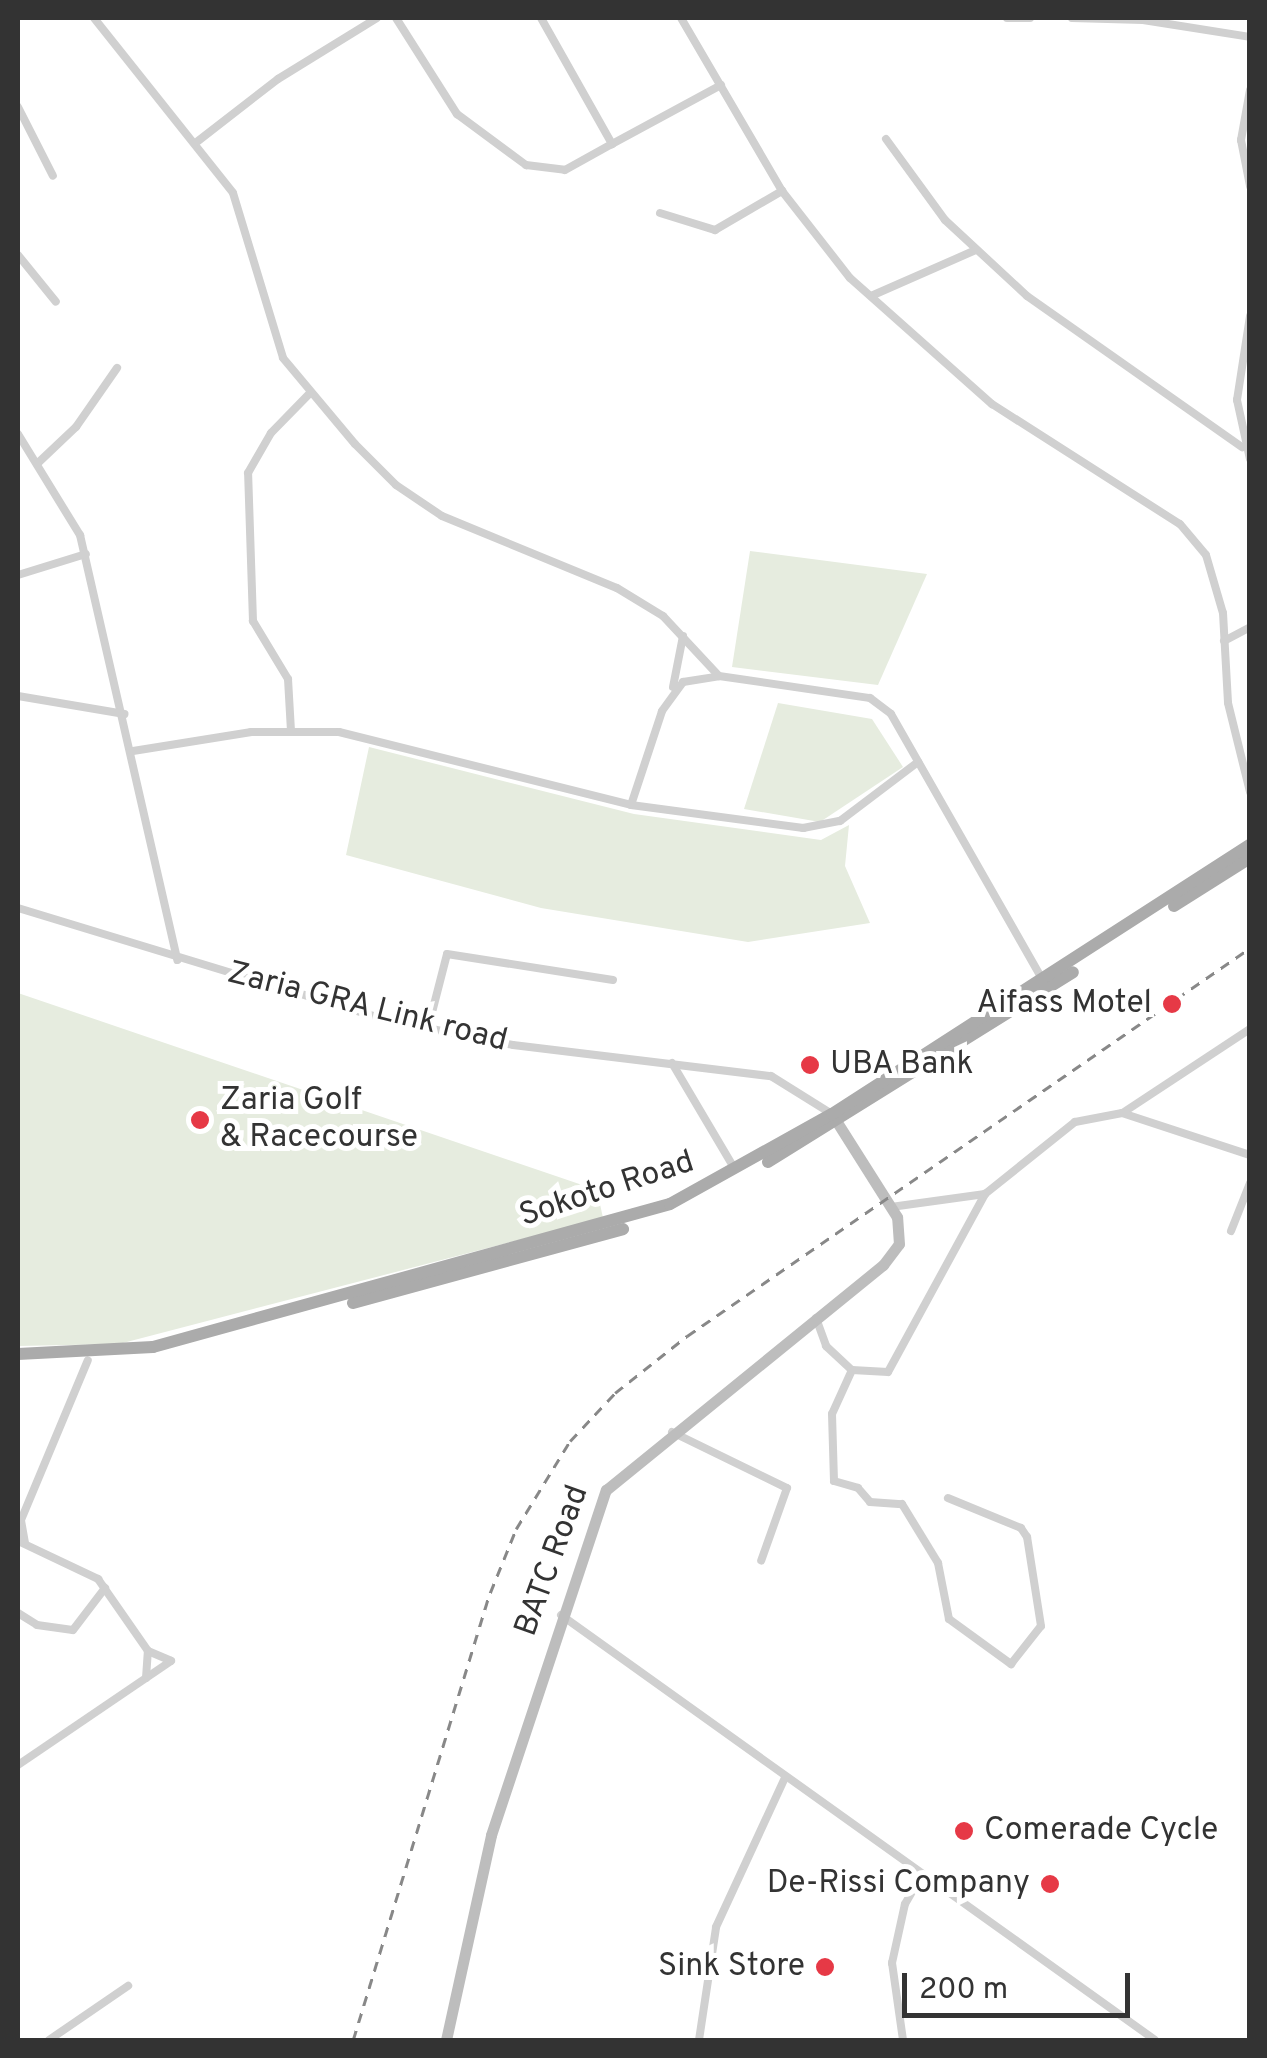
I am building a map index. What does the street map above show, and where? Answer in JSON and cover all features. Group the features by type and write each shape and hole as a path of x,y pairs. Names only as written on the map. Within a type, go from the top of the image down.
{"main road":[{"name":"Sokoto Road","path":"939,1051 1250,845"},
{"name":"Sokoto Road","path":"18,1363 88,1360 187,1347 626,1228 714,1194 1250,858"},
{"name":"Sokoto Road","path":"18,1354 130,1350 222,1330 625,1220 736,1172 835,1118"}],"street":[{"path":"94,18 198,141 233,192 282,358 309,394 417,500 617,588 683,636 718,676"},
{"path":"198,141 278,78 377,18"},
{"path":"396,18 456,114 526,165 550,173 565,170 721,85"},
{"path":"540,18 612,144"},
{"path":"681,18 782,191 820,246 992,404 1193,536 1215,575 1228,702 1250,792"},
{"path":"1007,18 1030,18"},
{"path":"1072,18 1250,37"},
{"path":"1195,29 1196,18"},
{"path":"1250,90 1240,140 1250,186"},
{"path":"18,107 53,176"},
{"path":"886,139 945,220 976,250 1082,337 1242,446 1250,459"},
{"path":"660,213 715,230 782,191"},
{"path":"871,296 976,250"},
{"path":"18,256 56,302"},
{"path":"1242,446 1237,400 1249,317"},
{"path":"39,462 76,426 117,368"},
{"path":"291,731 288,679 253,621 248,473 271,433 309,394"},
{"path":"18,434 39,462 86,554 177,960"},
{"path":"18,575 86,554"},
{"path":"1224,641 1250,627"},
{"path":"630,806 674,688 683,636"},
{"path":"674,688 718,676 870,698 891,714 1043,981"},
{"path":"18,696 124,714"},
{"path":"132,751 214,735 291,731 362,736 630,806 822,828 918,762"},
{"name":"Zaria GRA Link road","path":"18,908 177,960 428,1028 771,1076 835,1118"},
{"path":"428,1028 447,954 613,980"},
{"path":"816,1318 826,1346 852,1370 888,1372 898,1364 985,1194 1052,1135 1075,1122 1122,1113 1250,1029"},
{"path":"672,1062 736,1172"},
{"path":"1122,1113 1250,1155"},
{"name":"BATC Road","path":"446,2040 491,1834 560,1614 606,1490 896,1252 900,1227 891,1207 835,1118"},
{"path":"1231,1231 1250,1183"},
{"path":"891,1207 985,1194"},
{"path":"18,1765 171,1661 148,1651 105,1588 21,1542 19,1520 88,1360"},
{"path":"852,1370 832,1414 834,1481 858,1488 870,1502 902,1504 938,1563 949,1619 1011,1664 1041,1626 1027,1537 1020,1528 948,1498"},
{"path":"672,1432 788,1488 761,1562"},
{"path":"18,1613 37,1625 73,1630 105,1588"},
{"path":"560,1614 1155,2040"},
{"path":"146,1678 148,1651"},
{"path":"699,2040 716,1927 785,1778"},
{"path":"903,2040 892,1964 905,1904 921,1876"},
{"path":"50,2040 128,1986"}],"shaded area":[{"path":"750,551 927,574 878,685 732,667"},
{"path":"778,703 872,719 903,767 820,822 744,809"},
{"path":"369,747 634,814 821,840 849,825 845,866 870,923 748,942 541,908 346,855"},
{"name":"Zaria Golf & Racecourse","path":"18,993 597,1190 603,1218 119,1344 18,1346"}],"railway":[{"path":"353,2040 490,1593 516,1529 570,1441 615,1393 687,1336 1250,948"}],"place":[{"name":"Aifass Motel","path":"1172,1004"},
{"name":"UBA Bank","path":"810,1065"},
{"name":"Zaria Golf & Racecourse","path":"200,1120"},
{"name":"Comerade Cycle","path":"964,1831"},
{"name":"De-Rissi Company","path":"1050,1884"},
{"name":"Sink Store","path":"825,1967"}]}
